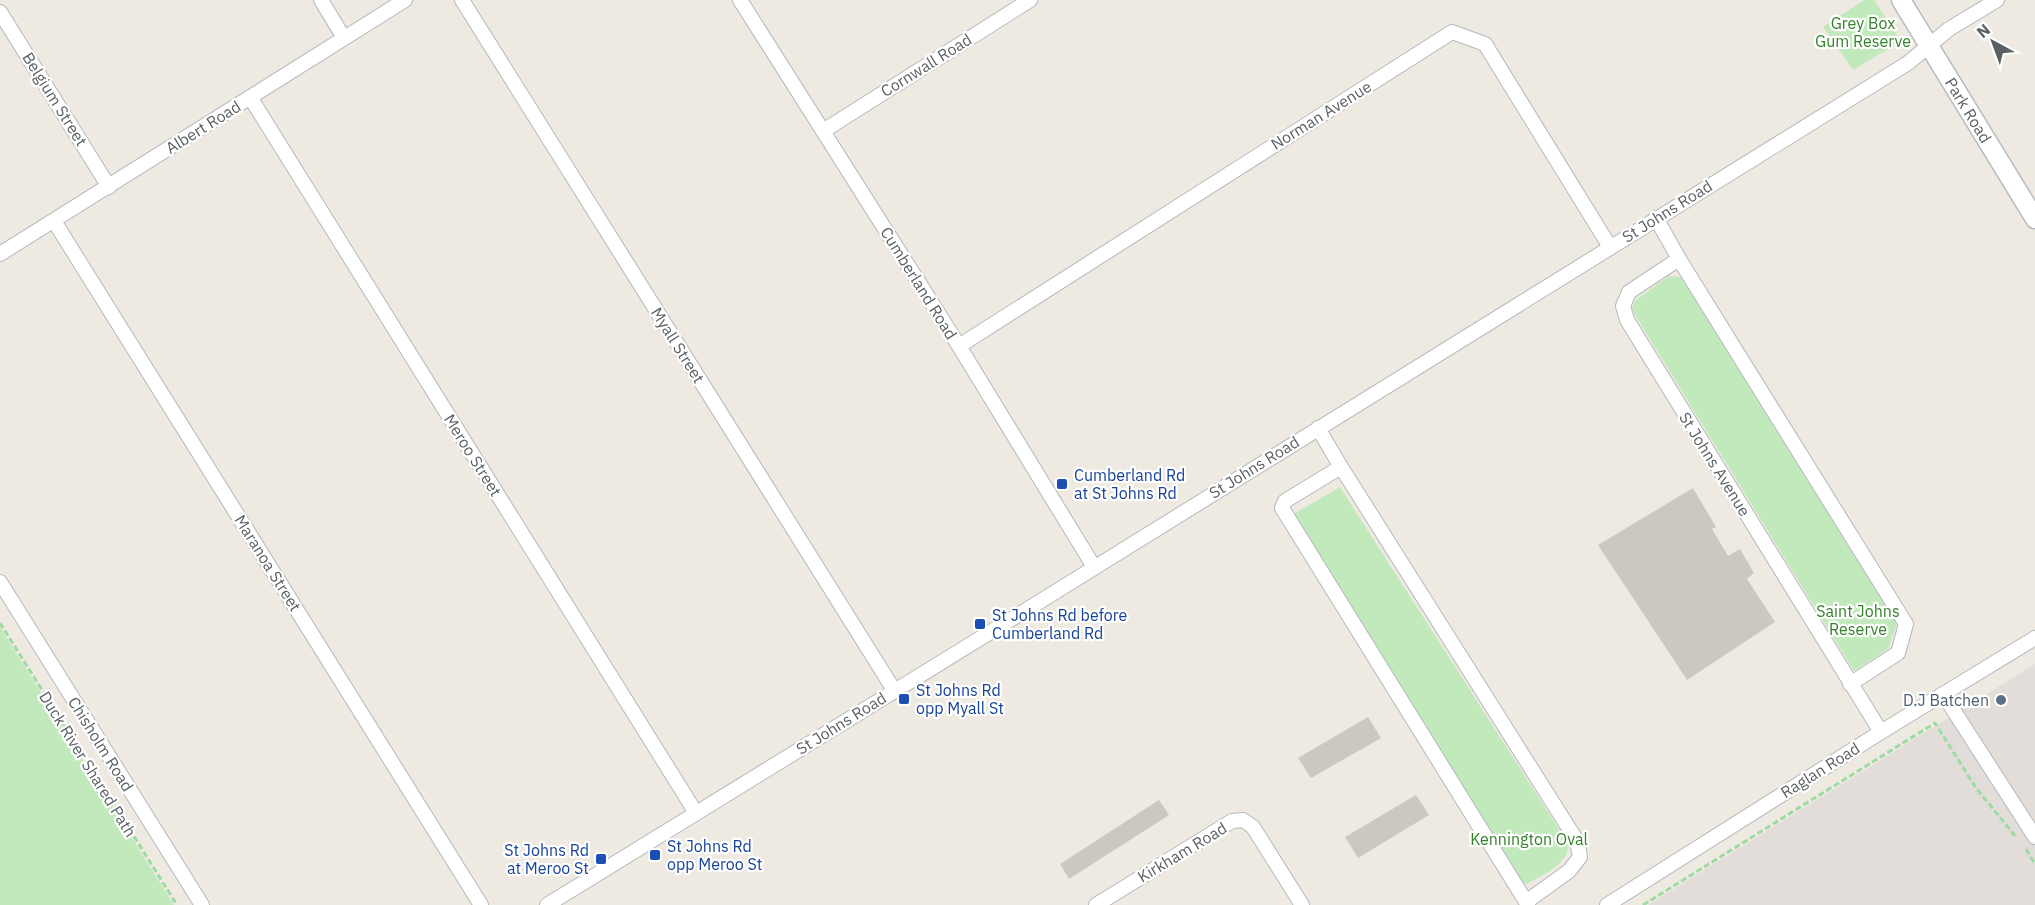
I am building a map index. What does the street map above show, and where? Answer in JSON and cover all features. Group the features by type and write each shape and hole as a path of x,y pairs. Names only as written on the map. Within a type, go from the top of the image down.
{"main road":[{"name":"Park Road","path":"1901,0 2035,219"}],"street":[{"path":"321,0 345,38"},
{"name":"Albert Road","path":"0,255 405,0"},
{"name":"Myall Street","path":"462,0 894,690"},
{"name":"Cumberland Road","path":"740,0 959,346 1094,567"},
{"name":"Cornwall Road","path":"823,131 1030,0"},
{"name":"St Johns Road","path":"547,905 1908,63 1949,29 1997,0"},
{"name":"Belgium Street","path":"0,12 109,187"},
{"name":"Norman Avenue","path":"959,346 1452,32 1485,44 1610,247"},
{"name":"Meroo Street","path":"250,97 696,813"},
{"path":"1656,218 1679,259 1906,624 1898,653 1850,684"},
{"name":"Maranoa Street","path":"54,221 481,905"},
{"name":"St Johns Avenue","path":"1679,259 1629,292 1623,306 1626,320 1881,732"},
{"path":"1318,428 1576,841 1580,857 1569,871 1527,904 1282,508 1285,501 1341,467"},
{"name":"Chisholm Road","path":"0,582 202,905"},
{"name":"Raglan Road","path":"1607,905 2035,638"},
{"path":"1943,694 2029,842"},
{"name":"Kirkham Road","path":"1095,905 1232,822 1243,820 1253,827 1302,905"}],"path":[{"name":"Duck River Shared Path","path":"0,623 177,905"},
{"path":"1643,905 1935,723 1976,788 2017,837"},
{"path":"2029,842 2035,864"}],"shaded area":[{"path":"2035,664 2035,905 1648,905"}],"green space":[{"name":"Grey Box Gum Reserve","path":"1864,0 1874,0 1899,38 1896,44 1853,70 1823,27"},
{"name":"Saint Johns Reserve","path":"1669,276 1681,277 1897,624 1888,649 1854,671 1635,315 1632,307 1636,300"},
{"name":"Kennington Oval","path":"1340,487 1569,845 1564,859 1559,864 1527,884 1520,882 1294,514"},
{"path":"0,627 174,905 0,905"}],"building":[{"path":"1693,488 1716,527 1712,529 1728,556 1740,549 1754,573 1747,579 1775,622 1687,680 1598,545"},
{"path":"1368,717 1381,738 1311,778 1298,758"},
{"path":"1416,795 1429,815 1358,858 1345,837"},
{"path":"1159,800 1169,815 1069,879 1060,864"}],"place":[{"name":"Cumberland Rd at St Johns Rd","path":"1062,484"},
{"name":"St Johns Rd before Cumberland Rd","path":"980,624"},
{"name":"St Johns Rd opp Myall St","path":"904,699"},
{"name":"D.J Batchen","path":"2001,700"},
{"name":"St Johns Rd opp Meroo St","path":"655,855"},
{"name":"St Johns Rd at Meroo St","path":"601,859"}]}
